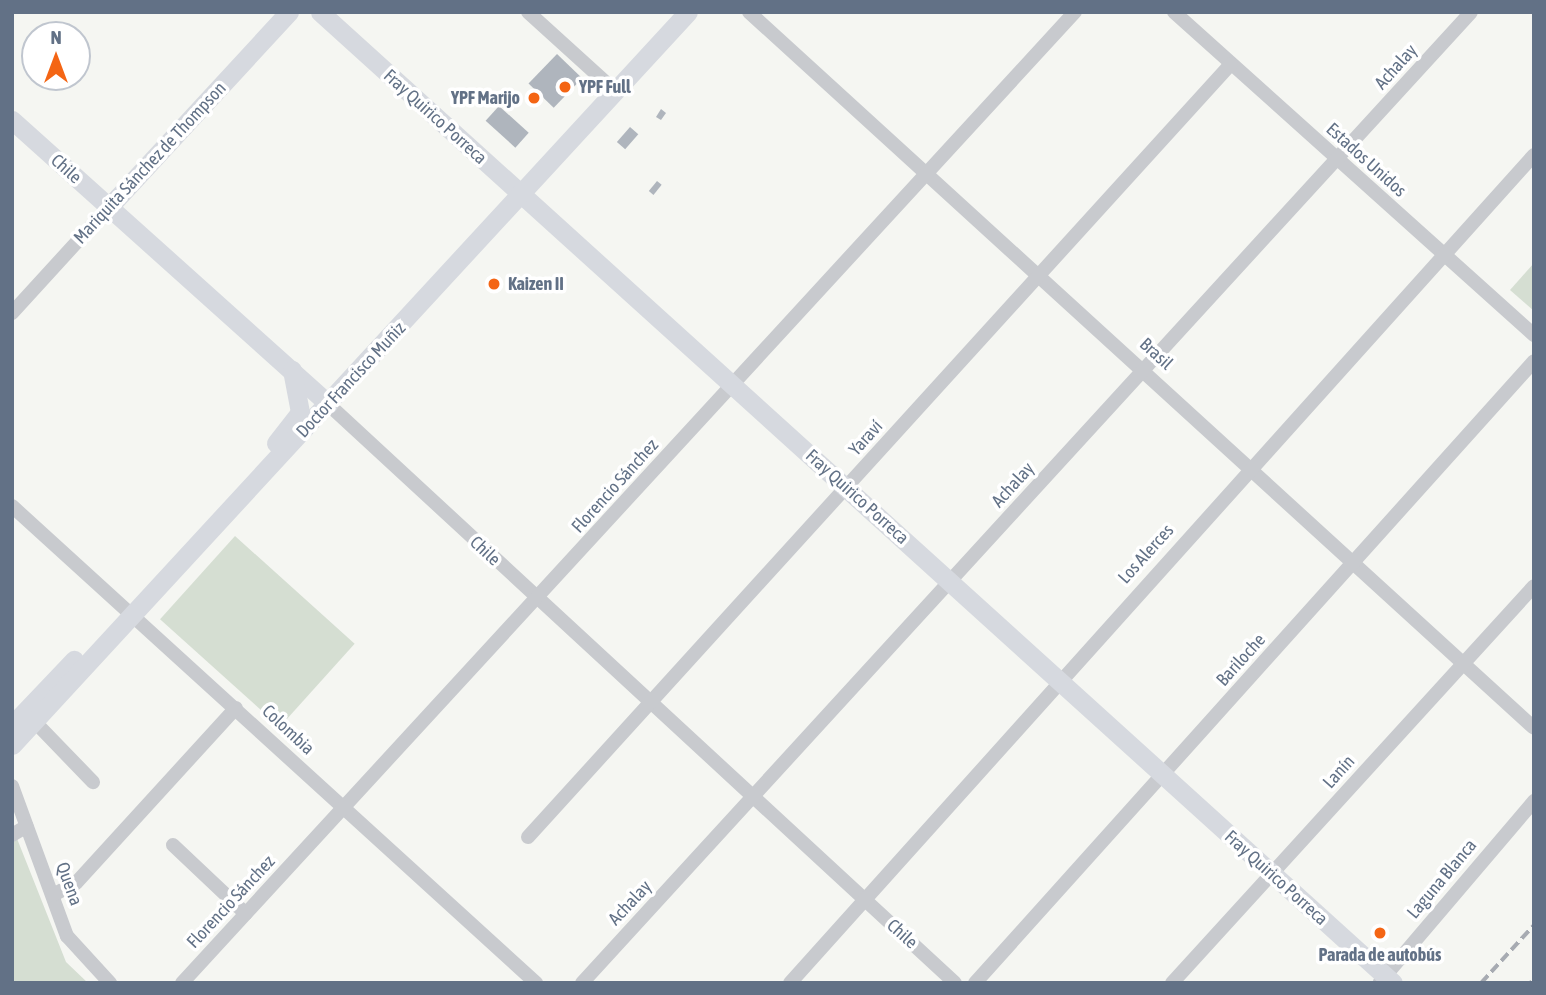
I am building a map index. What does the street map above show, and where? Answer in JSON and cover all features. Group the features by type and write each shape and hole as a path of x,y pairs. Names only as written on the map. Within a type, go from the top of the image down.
{"main road":[{"name":"Mariquita Sánchez de Thompson","path":"108,208 289,12"},
{"name":"Fray Quirico Porreca","path":"320,12 951,582 1386,981"},
{"name":"Doctor Francisco Muñiz","path":"12,725 130,610 328,404 688,12"},
{"name":"Chile","path":"12,120 328,404"},
{"name":"Doctor Francisco Muñiz","path":"12,745 288,430 300,412 292,370"}],"street":[{"path":"528,12 615,91"},
{"name":"Brasil","path":"749,12 1145,370 1534,728"},
{"name":"Florencio Sánchez","path":"182,983 345,809 1075,12"},
{"name":"Estados Unidos","path":"1174,12 1534,335"},
{"name":"Achalay","path":"582,983 1338,161 1471,12"},
{"name":"Yaraví","path":"528,837 1231,64"},
{"name":"Los Alerces","path":"790,983 1057,680 1534,155"},
{"name":"Mariquita Sánchez de Thompson","path":"12,313 108,208"},
{"name":"Bariloche","path":"975,983 1534,361"},
{"name":"Chile","path":"328,404 955,983"},
{"name":"Colombia","path":"15,516 130,610 536,983"},
{"name":"Lanín","path":"1172,983 1534,586"},
{"path":"53,895 76,883 236,708"},
{"path":"34,722 93,782"},
{"name":"Quena","path":"12,786 76,951 110,983"},
{"name":"Laguna Blanca","path":"1386,981 1534,801"},
{"path":"12,835 27,826"},
{"path":"173,845 246,914"}],"path":[{"path":"1529,983 1534,977"}],"shaded area":[{"path":"1534,263 1534,311 1510,290"},
{"path":"235,536 355,644 280,727 160,619"},
{"path":"12,826 66,962 88,983 12,983"}],"building":[{"path":"557,54 582,78 554,108 529,83"},
{"path":"499,106 529,133 515,148 486,121"},
{"path":"661,109 666,113 661,120 656,117"},
{"path":"630,127 638,134 625,149 617,142"},
{"path":"657,181 662,185 653,195 649,191"}],"railway":[{"path":"1481,983 1534,925"}],"place":[{"name":"YPF Full","path":"565,87"},
{"name":"YPF Marijo","path":"534,98"},
{"name":"Kaizen II","path":"494,284"},
{"name":"Parada de autobús","path":"1380,933"}]}
